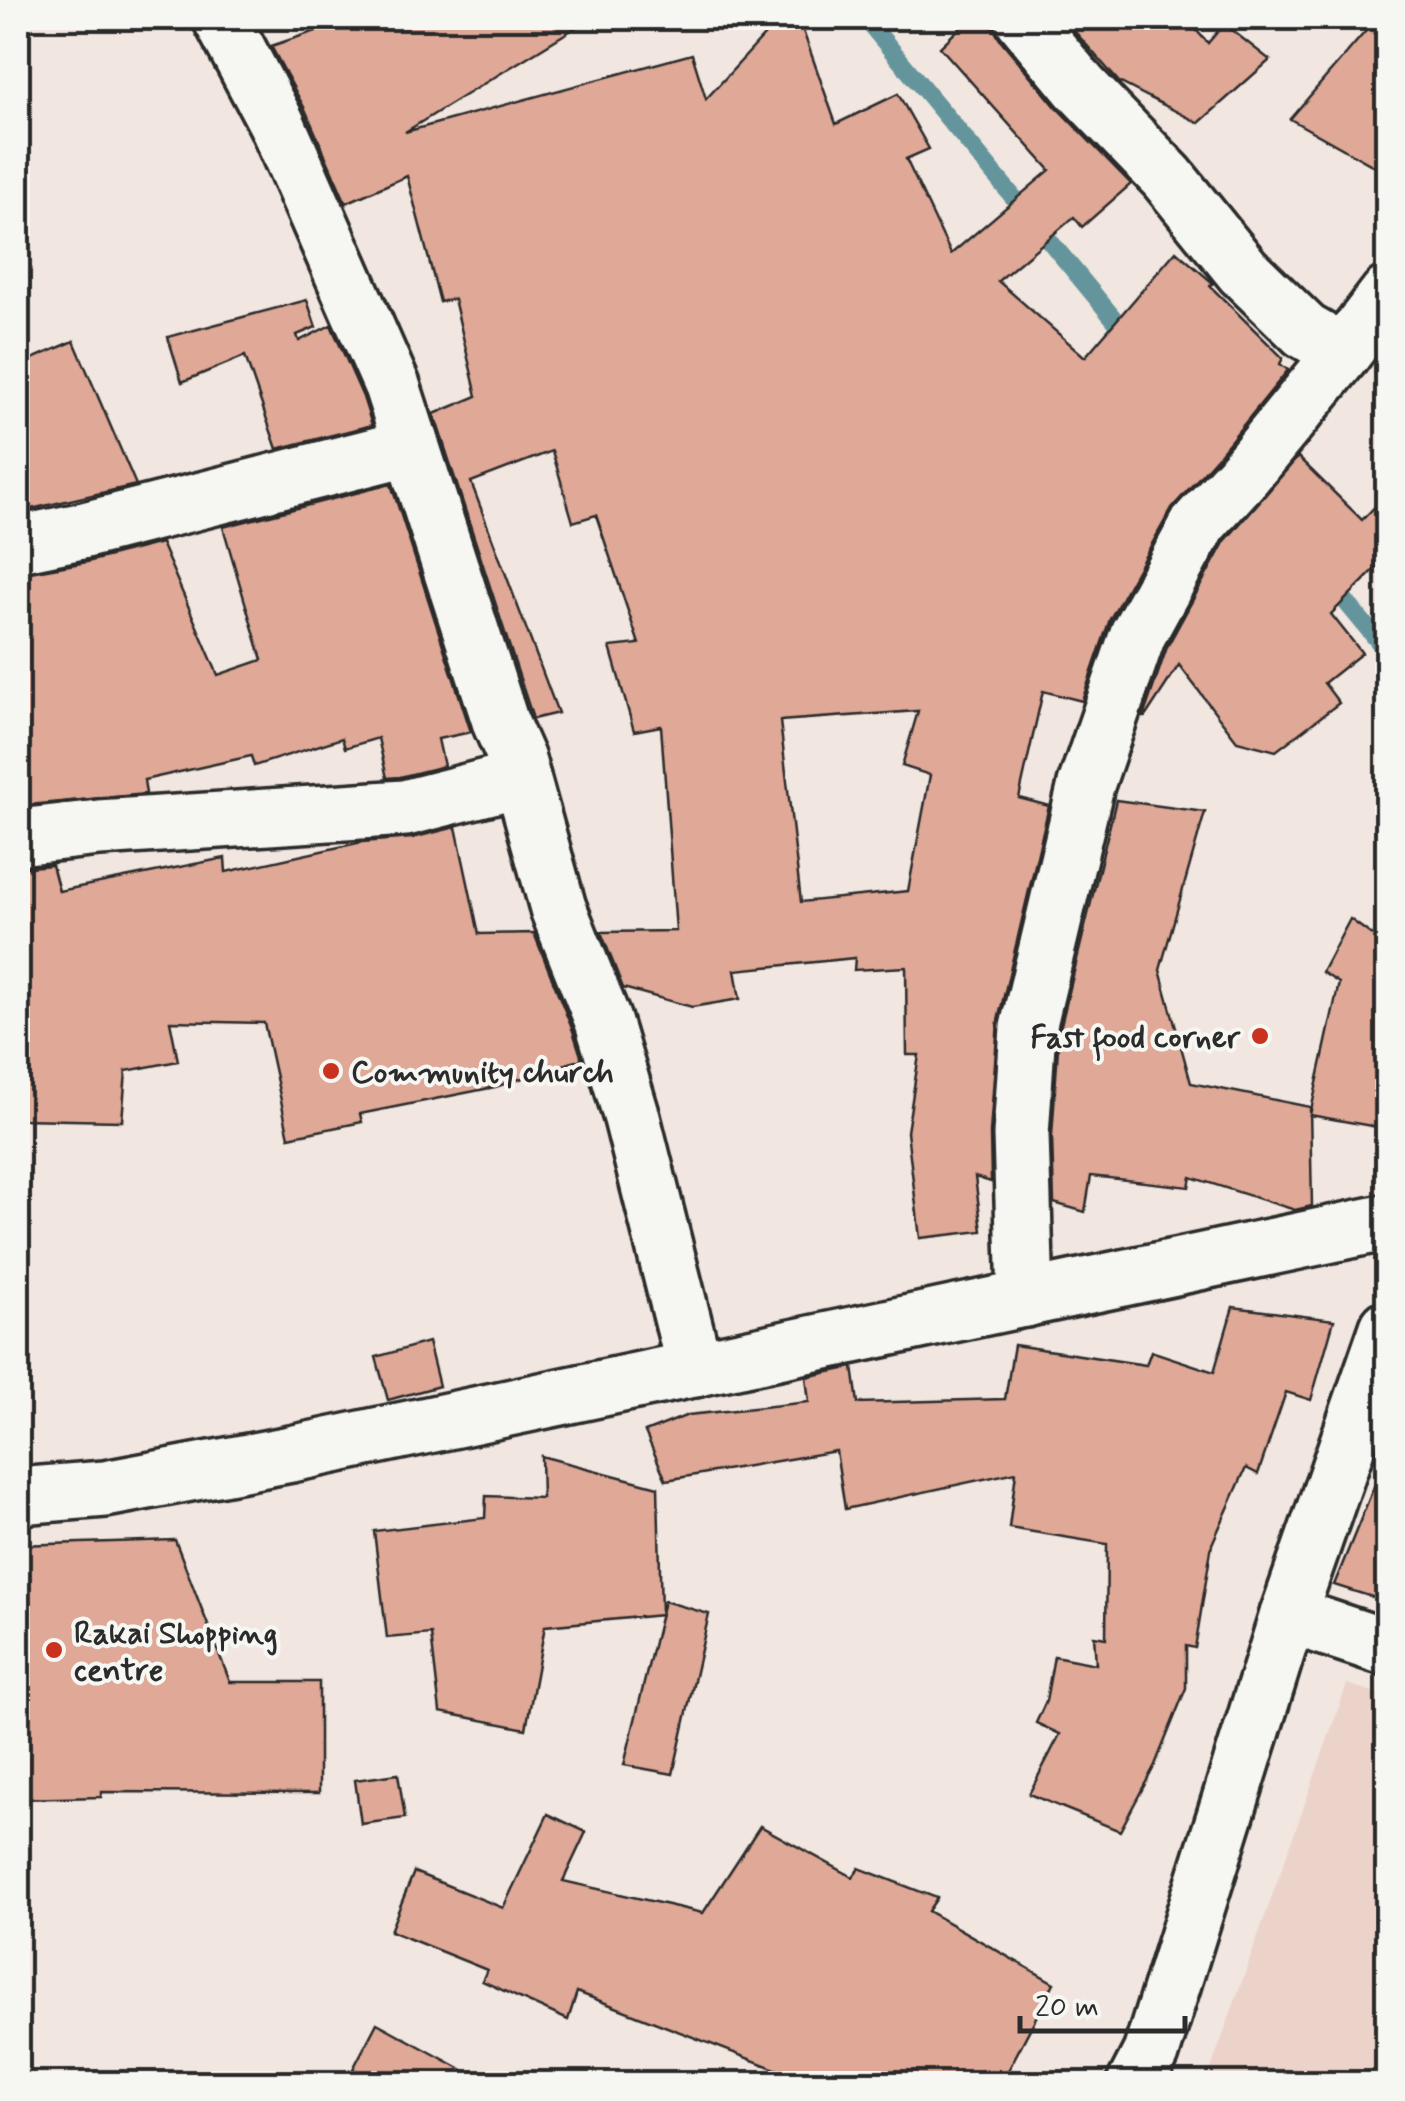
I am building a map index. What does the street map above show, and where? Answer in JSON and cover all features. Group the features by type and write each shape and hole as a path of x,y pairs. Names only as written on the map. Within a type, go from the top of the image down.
{"street":[{"path":"221,18 276,122 392,386 522,778 558,908 603,1022 632,1118 695,1369"},
{"path":"1022,18 1080,86 1168,177 1243,271 1305,331 1343,353"},
{"path":"1026,1298 1021,1135 1028,1028 1086,785 1138,634 1199,523 1243,475 1388,294"},
{"path":"18,544 410,446"},
{"path":"18,836 405,808 522,778"},
{"path":"18,1496 105,1489 291,1454 1388,1222"},
{"path":"1134,2084 1151,2053 1288,1615 1388,1328"},
{"path":"1288,1615 1388,1648"}],"shaded area":[{"path":"1347,1684 1387,1696 1387,2083 1206,2083"}],"building":[{"path":"355,18 591,18 405,132 692,54 706,99 775,24 801,25 836,124 898,94 929,149 906,159 951,254 1050,170 940,47 970,18 988,18 999,38 1056,107 1131,184 1082,227 1074,217 998,281 1085,357 1176,251 1213,283 1210,286 1283,358 1280,364 1288,370 1172,508 1110,619 1082,701 1043,691 1019,798 1049,806 998,1021 990,1133 991,1182 975,1177 982,1231 920,1238 907,1132 919,1055 907,1055 906,967 854,970 855,958 735,970 740,999 692,1007 623,988 601,932 676,931 661,726 634,731 610,647 639,644 596,515 573,522 552,451 471,482 558,713 533,719 434,414 477,396 454,299 440,302 407,176 346,203 305,109 271,46","holes":["918,711 902,766 930,775 908,891 801,902 780,721"]},
{"path":"1063,18 1185,18 1208,43 1224,24 1270,60 1199,123 1119,82"},
{"path":"1377,18 1388,18 1388,174 1290,119"},
{"path":"307,300 316,327 297,335 299,341 331,325 372,425 277,449 245,356 182,382 168,337"},
{"path":"74,341 136,485 18,512 18,365"},
{"path":"1298,457 1362,520 1388,493 1388,556 1331,614 1362,653 1324,683 1339,703 1276,751 1237,741 1179,665 1143,717 1167,647 1225,541"},
{"path":"391,484 471,732 438,739 444,766 387,778 378,738 345,748 342,738 254,766 251,756 144,780 146,794 18,806 18,574 161,543 218,675 262,660 223,527"},
{"path":"1116,800 1205,812 1160,970 1191,1083 1310,1107 1312,1206 1295,1210 1191,1177 1189,1187 1091,1176 1085,1212 1054,1203 1052,1136 1059,1033"},
{"path":"456,827 479,934 534,933 582,1059 495,1087 360,1114 362,1122 289,1137 264,1023 170,1021 178,1061 126,1071 122,1121 18,1119 18,868 52,865 59,891 225,858 226,872 362,842 412,838"},
{"path":"1350,919 1388,947 1388,1129 1310,1115 1339,983 1322,972"},
{"path":"1233,1307 1334,1320 1311,1400 1286,1392 1258,1474 1246,1468 1212,1544 1195,1648 1186,1646 1186,1688 1155,1765 1120,1831 1029,1794 1060,1734 1036,1723 1046,1701 1054,1656 1096,1664 1094,1636 1106,1638 1107,1544 1009,1528 1016,1472 845,1509 836,1451 666,1480 645,1432 688,1415 809,1402 806,1377 853,1367 858,1403 1005,1399 1014,1345 1146,1365 1151,1351 1214,1372"},
{"path":"428,1342 439,1386 388,1400 376,1357"},
{"path":"541,1456 658,1487 661,1615 545,1626 526,1729 440,1712 431,1634 387,1638 374,1531 485,1518 486,1496 542,1498"},
{"path":"1388,1458 1388,1602 1334,1585"},
{"path":"175,1540 230,1682 319,1682 319,1793 101,1792 101,1797 18,1799 18,1545"},
{"path":"664,1601 709,1614 673,1774 624,1765"},
{"path":"398,1774 405,1818 361,1824 355,1780"},
{"path":"548,1814 586,1832 563,1881 703,1913 760,1826 853,1877 859,1868 937,1898 928,1911 1054,1983 1001,2084 814,2084 577,1992 568,2020 482,1981 487,1970 390,1931 414,1872 503,1908"},
{"path":"377,2023 489,2084 379,2084 353,2069"}],"waterway":[{"path":"865,18 1129,337"},
{"path":"1329,581 1388,653"}],"place":[{"name":"Fast food corner","path":"1260,1036"},
{"name":"Community church","path":"331,1071"},
{"name":"Rakai Shopping centre","path":"54,1650"}]}
